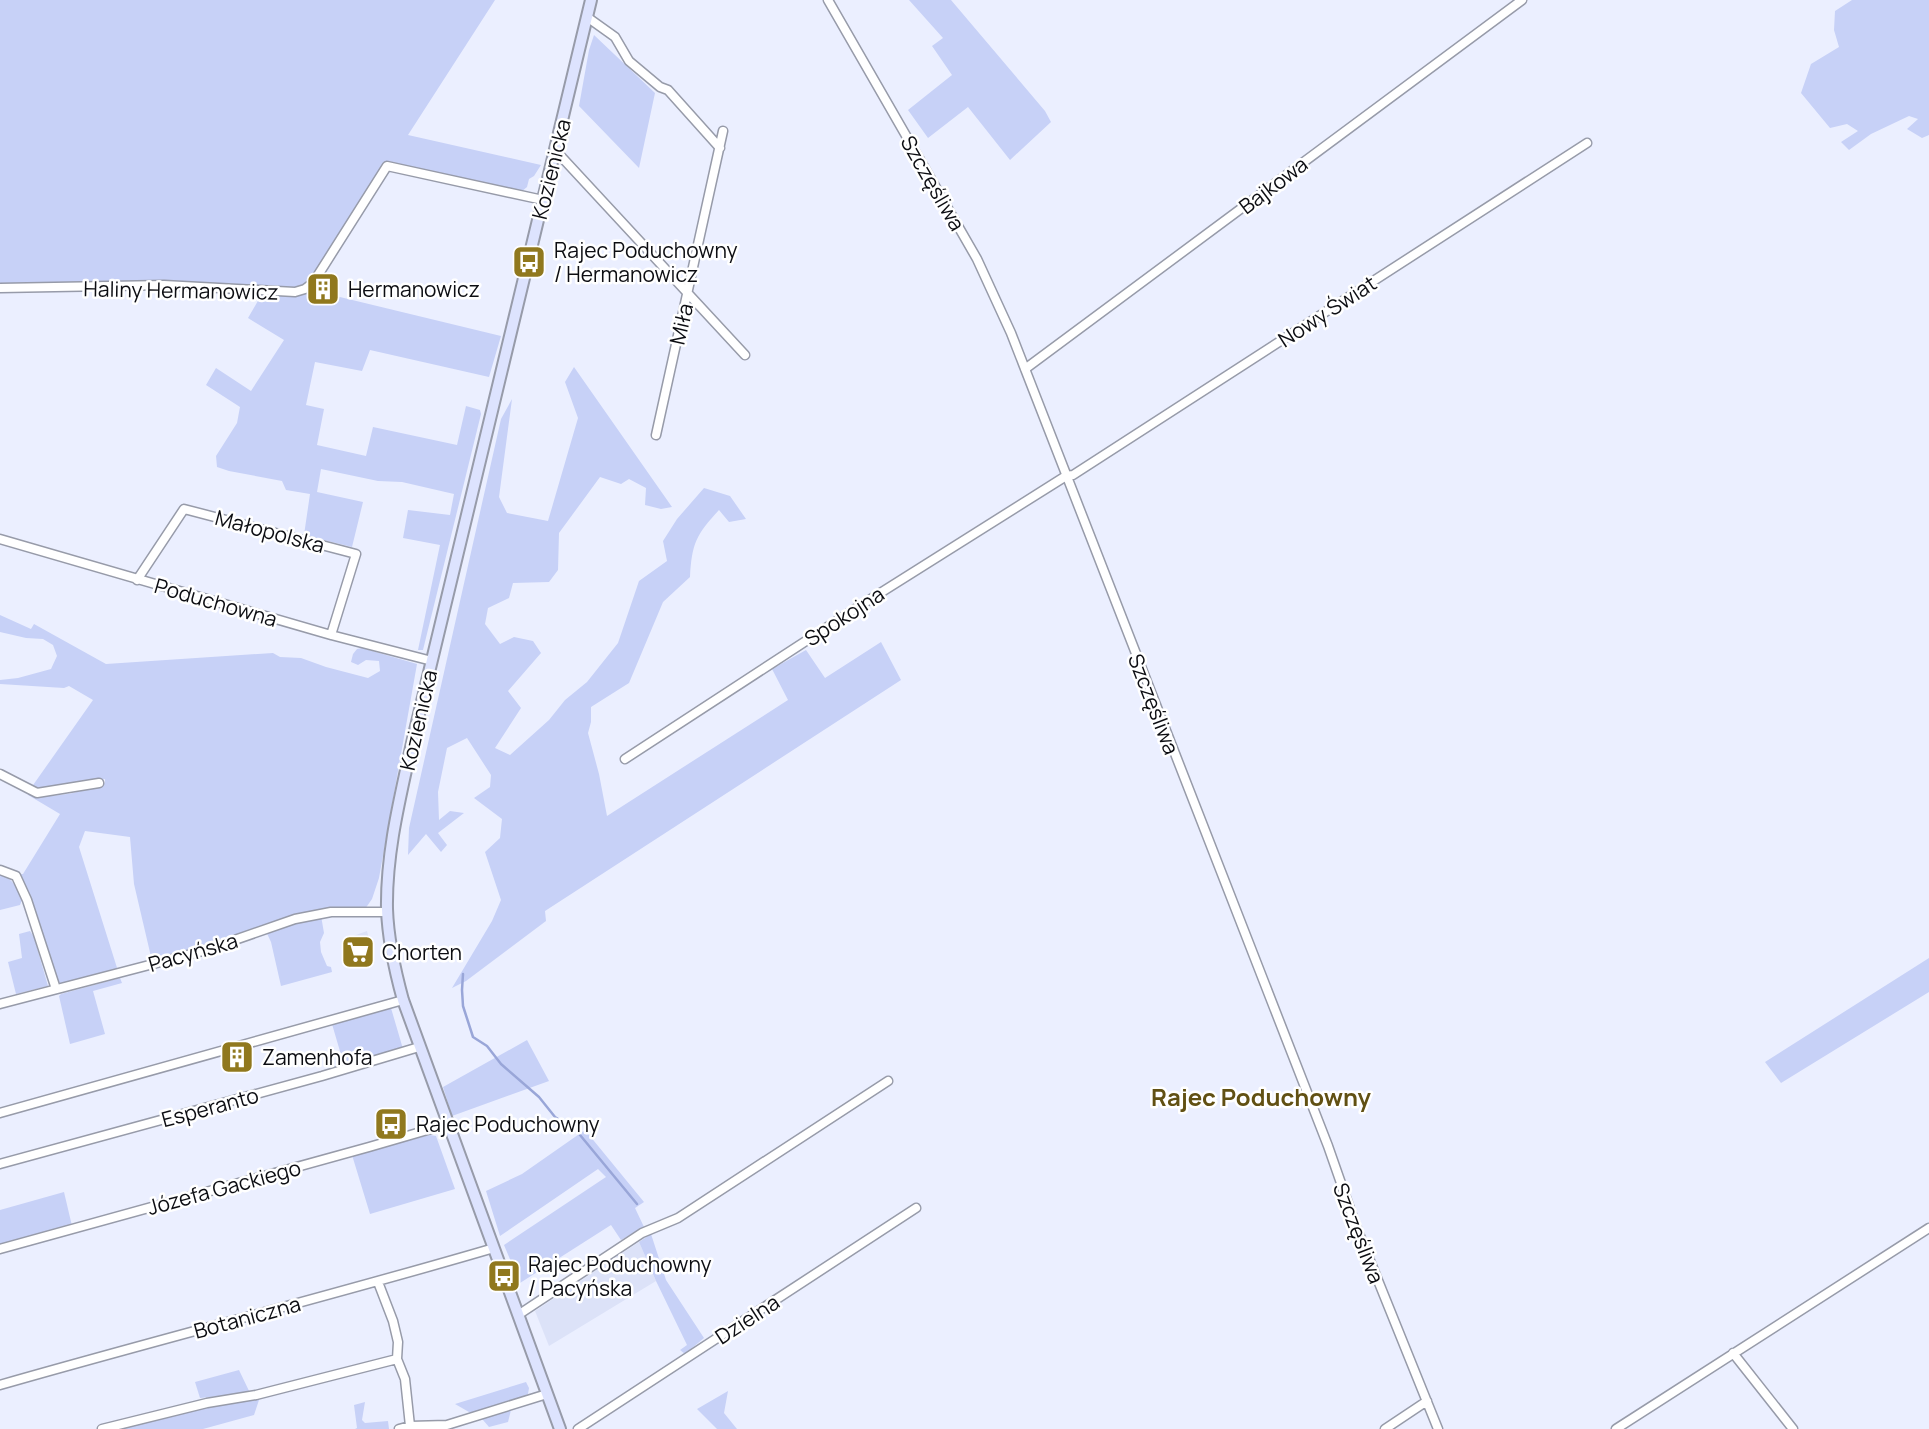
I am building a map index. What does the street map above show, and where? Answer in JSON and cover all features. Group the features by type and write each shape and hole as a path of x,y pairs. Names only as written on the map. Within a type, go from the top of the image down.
{"main road":[{"name":"Kozienicka","path":"560,1429 403,1000 392,953 387,912 388,873 395,820 592,0"}],"street":[{"name":"Szczęśliwa","path":"828,0 977,259 1011,333 1328,1146 1356,1226 1438,1429"},
{"name":"Bajkowa","path":"1025,369 1522,0"},
{"path":"587,17 615,37 629,61 660,87 668,90 720,148"},
{"name":"Miła","path":"656,435 723,131"},
{"name":"Nowy Świat","path":"1066,476 1073,475 1587,143"},
{"path":"556,151 745,355"},
{"name":"Haliny Hermanowicz","path":"0,288 163,285 295,292 305,289 313,283 387,166 543,200"},
{"name":"Spokojna","path":"625,759 1066,476"},
{"name":"Małopolska","path":"137,580 184,509 356,554 331,635"},
{"name":"Poduchowna","path":"0,539 331,635 432,661"},
{"path":"0,774 37,793 99,783"},
{"path":"0,870 16,876 27,900 56,989"},
{"name":"Pacyńska","path":"0,1004 203,951 295,919 331,912 387,912"},
{"path":"0,1113 403,1000"},
{"name":"Esperanto","path":"0,1164 419,1047"},
{"path":"518,1315 642,1233 678,1217 888,1081"},
{"name":"Józefa Gackiego","path":"0,1249 369,1147 431,1129 447,1121"},
{"name":"Dzielna","path":"578,1429 916,1208"},
{"path":"1617,1429 1929,1228"},
{"name":"Botaniczna","path":"0,1385 494,1248"},
{"path":"378,1282 398,1342 397,1359 405,1379 410,1426"},
{"path":"1734,1353 1793,1429"},
{"path":"102,1429 207,1403 256,1395 397,1359"},
{"path":"399,1429 447,1424 547,1394"},
{"path":"1385,1429 1427,1401"}],"shaded area":[{"path":"0,0 495,0 408,135 541,165 521,192 389,168 311,290 501,336 489,377 370,350 362,371 315,362 306,405 324,409 317,445 366,456 373,427 457,445 466,406 480,410 423,650 418,650 440,545 403,538 408,510 450,515 454,494 402,482 378,481 321,469 317,492 363,502 352,547 304,535 310,494 286,490 282,481 217,467 216,456 237,423 240,407 206,385 216,368 251,391 284,340 248,318 259,299 259,290 0,288"},
{"path":"909,0 951,0 1045,111 1051,122 1010,160 968,107 928,138 908,110 952,75 932,46 943,38"},
{"path":"1852,0 1929,0 1929,135 1922,138 1907,129 1918,119 1909,116 1871,134 1849,150 1841,142 1858,131 1847,124 1830,128 1801,93 1811,64 1839,47 1834,30 1835,11"},
{"path":"594,35 655,93 639,168 579,106"},
{"path":"574,367 672,507 661,509 645,505 646,488 629,479 621,484 600,477 559,533 558,570 549,582 513,583 509,598 488,608 485,624 500,644 514,637 533,641 541,653 508,691 521,708 495,748 510,755 587,682 618,643 639,581 667,561 663,541 677,519 704,488 730,496 746,519 729,522 719,510 711,519 697,540 690,577 663,602 629,683 591,707 588,733 607,816 788,700 772,669 806,650 825,678 881,642 901,680 545,911 546,921 466,981 452,988 492,921 501,900 485,852 500,838 502,819 474,798 490,787 491,775 467,738 447,748 438,792 439,820 450,811 464,813 438,833 447,845 441,852 426,834 408,855 409,828 501,419 512,399 499,497 507,513 548,521 578,418 565,382"},
{"path":"0,615 31,629 34,624 106,664 273,653 280,657 301,658 368,678 380,671 379,661 366,660 358,665 351,662 353,654 362,648 417,664 379,878 372,899 365,909 320,910 324,933 320,942 321,952 332,972 281,986 271,942 263,925 203,947 152,961 134,884 130,837 85,831 79,847 118,971 61,985 54,974 21,874 60,814 28,795 67,794 105,783 105,779 58,789 31,788 93,700 69,686 64,688 0,684 0,680 51,669 57,656 53,645 43,639 0,632"},
{"path":"0,874 12,881 17,888 22,900 20,905 0,910"},
{"path":"30,931 48,986 16,994 8,962 22,958 19,934"},
{"path":"367,931 374,960 355,967 345,939"},
{"path":"1929,958 1929,992 1781,1083 1765,1062"},
{"path":"120,978 122,983 93,991 105,1034 70,1044 59,996"},
{"path":"391,1008 403,1049 344,1065 332,1024"},
{"path":"527,1040 549,1081 452,1116 443,1087"},
{"path":"585,1130 644,1202 635,1208 644,1227 621,1240 611,1225 520,1283 504,1245 606,1177 598,1169 500,1236 486,1191 522,1174"},
{"path":"430,1135 436,1136 455,1189 370,1214 352,1155"},
{"path":"64,1192 72,1226 0,1245 0,1210"},
{"path":"651,1234 666,1280 704,1338 685,1354 680,1350 687,1345 639,1242"},
{"path":"639,1242 656,1281 549,1346 535,1311"},
{"path":"239,1370 250,1393 200,1398 195,1382"},
{"path":"526,1382 528,1394 513,1402 508,1422 489,1427 483,1420 455,1404"},
{"path":"728,1391 724,1413 737,1429 717,1429 697,1409"},
{"path":"260,1397 254,1415 203,1429 120,1429 192,1409"},
{"path":"365,1402 362,1420 365,1423 388,1421 389,1429 355,1429 354,1405"}],"waterway":[{"path":"463,974 463,1006 473,1037 487,1046 501,1064 539,1097 555,1117 570,1127"},
{"path":"580,1135 637,1204"}],"place":[{"name":"Rajec Poduchowny / Hermanowicz","path":"529,262"},
{"name":"Hermanowicz","path":"323,289"},
{"name":"Chorten","path":"358,952"},
{"name":"Zamenhofa","path":"237,1057"},
{"name":"Rajec Poduchowny","path":"391,1124"},
{"name":"Rajec Poduchowny / Pacyńska","path":"504,1276"}],"district":[{"name":"Rajec Poduchowny","path":"1261,1096"}]}
